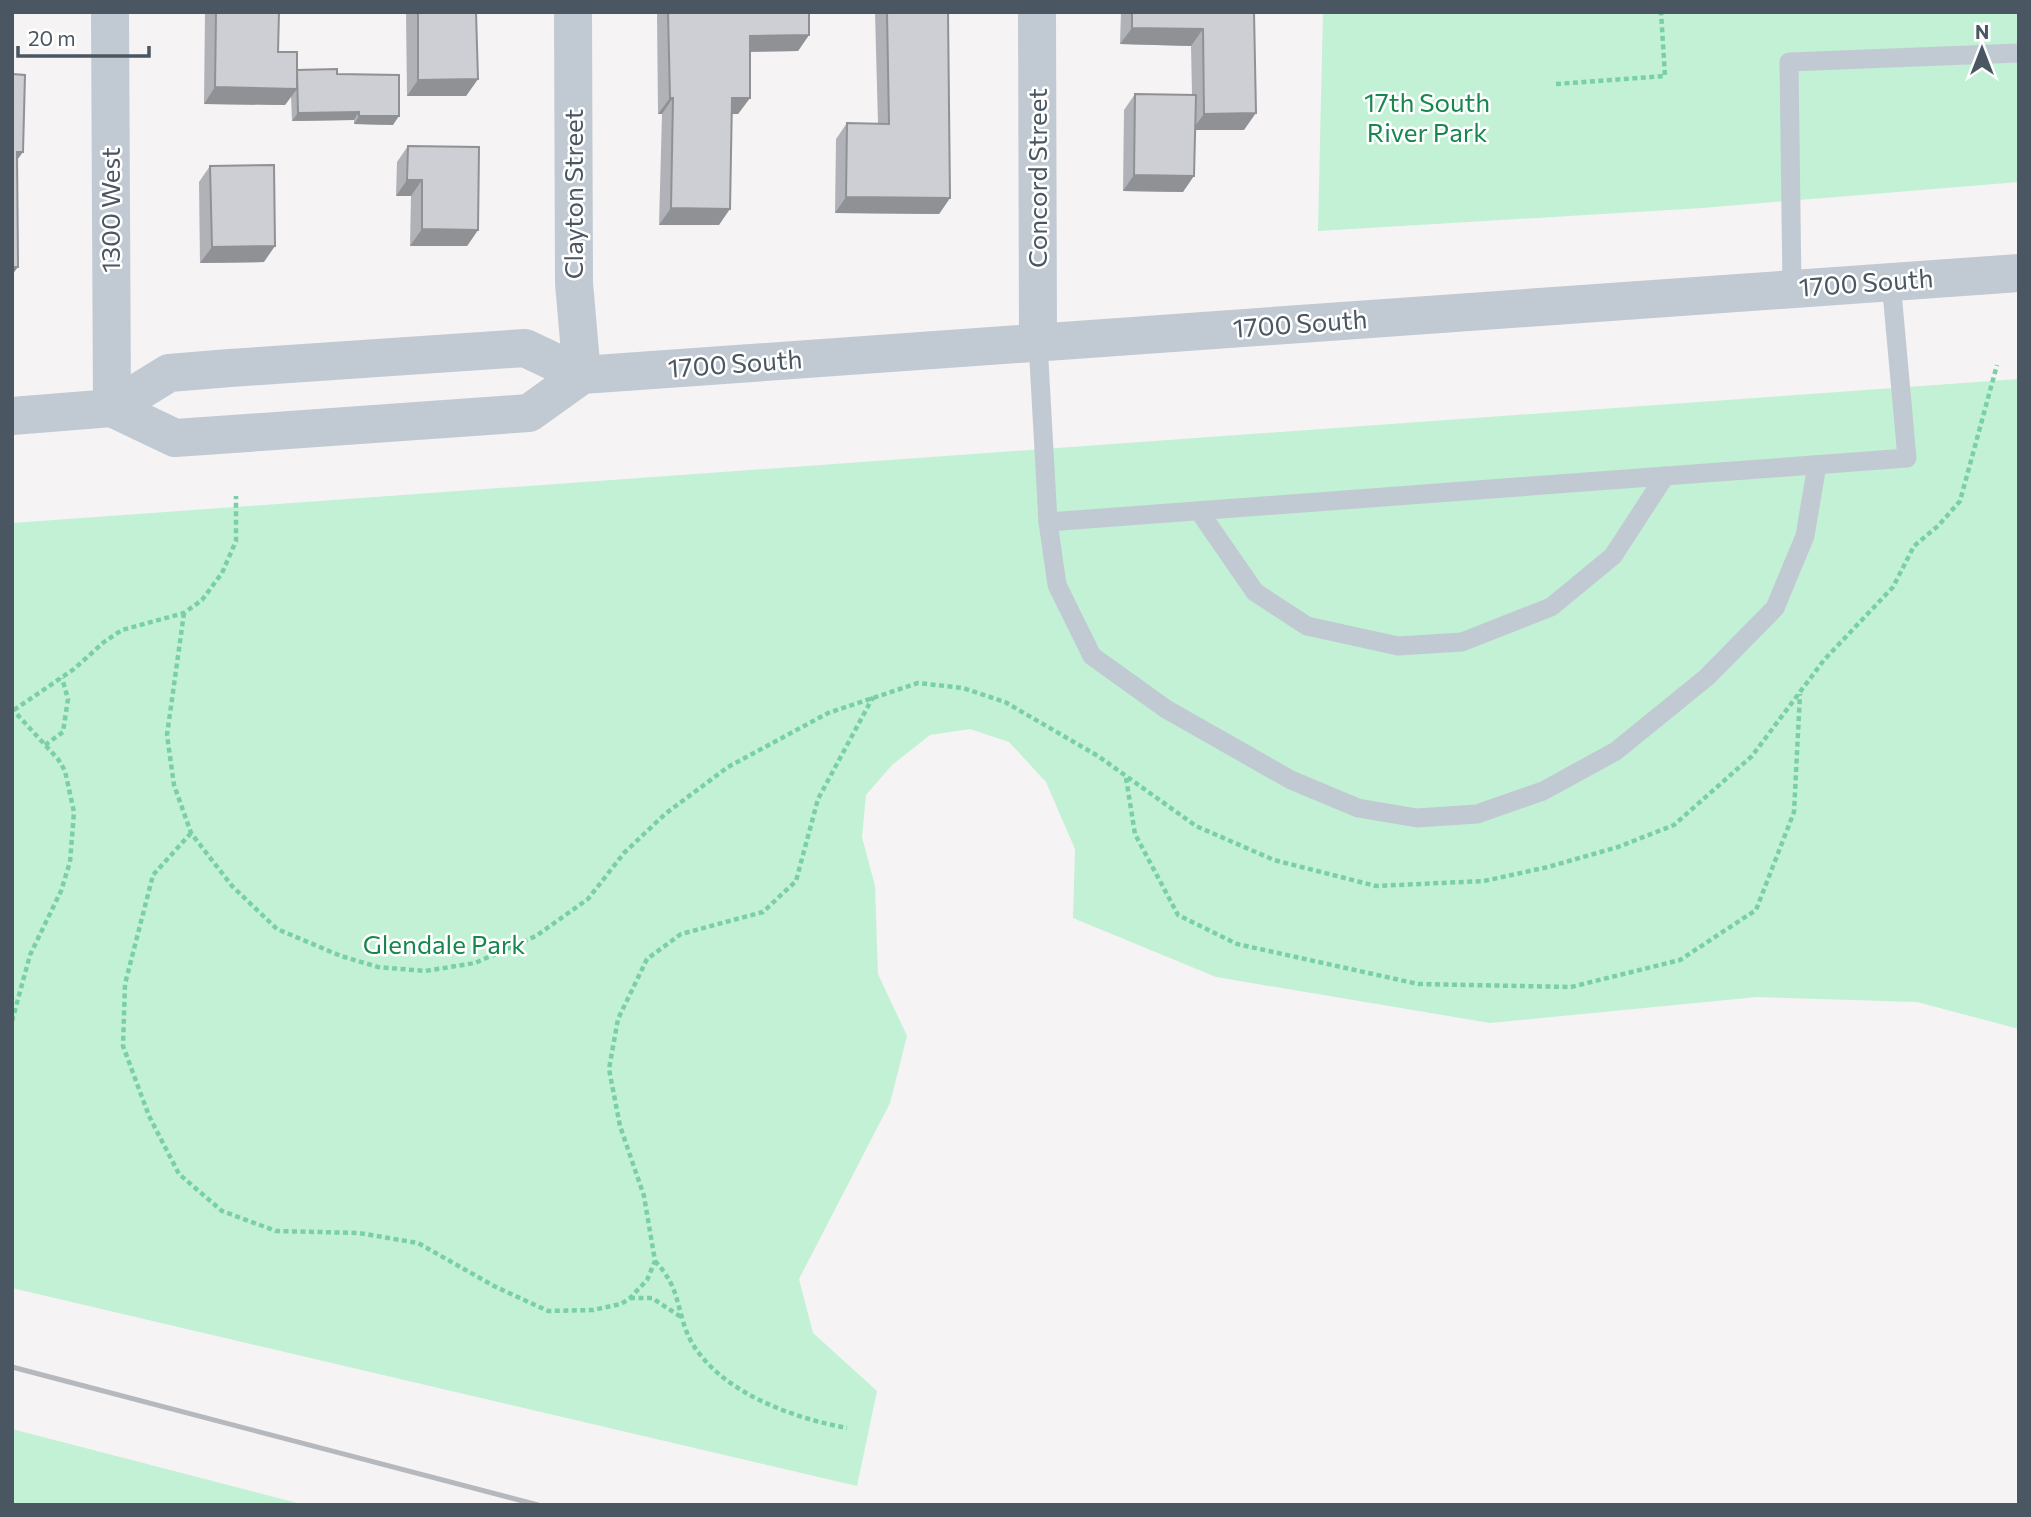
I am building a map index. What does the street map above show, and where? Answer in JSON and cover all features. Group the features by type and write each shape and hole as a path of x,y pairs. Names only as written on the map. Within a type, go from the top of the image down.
{"street":[{"name":"1300 West","path":"110,12 112,408"},
{"name":"Clayton Street","path":"573,12 574,284 582,375"},
{"name":"Concord Street","path":"1037,12 1038,343"},
{"name":"1700 South","path":"12,416 112,408 169,373 243,367 525,348 582,375 2019,273"},
{"path":"112,408 175,438 233,434 528,413 582,375"}],"lane":[{"path":"1792,288 1789,62 2019,53"},
{"path":"1048,522 1907,458 1891,281"},
{"path":"1038,343 1048,522 1057,585 1092,656 1166,709 1291,780 1358,808 1417,818 1477,814 1543,790 1616,751 1707,677 1775,608 1805,536 1817,465"},
{"path":"1199,510 1255,592 1307,626 1398,646 1462,642 1551,607 1613,556 1665,476"}],"path":[{"path":"1556,84 1665,76 1661,12"},
{"path":"184,613 167,735 174,785 191,833 232,886 277,929 341,956 379,967 425,971 475,962 536,936 588,899 624,853 665,814 728,767 828,713 918,683 963,688 1005,702 1098,756 1196,826 1274,860 1376,886 1484,881 1560,864 1618,847 1674,825 1752,757 1824,660 1893,587 1914,546 1938,526 1960,501 1997,365"},
{"path":"12,1021 30,954 61,891 70,862 74,812 65,771 13,710 62,678 122,630 184,613 202,600 222,573 236,541 236,496"},
{"path":"45,745 63,732 68,699 62,678"},
{"path":"1126,778 1135,834 1178,915 1237,944 1418,984 1571,987 1680,960 1756,909 1794,812 1800,694"},
{"path":"191,833 153,876 125,984 124,1046 149,1116 179,1174 222,1211 276,1231 359,1233 418,1243 494,1286 548,1311 593,1310 621,1304 630,1298 647,1280 656,1261 653,1233 620,1126 609,1069 618,1019 647,959 681,934 762,912 796,881 818,799 873,696"},
{"path":"656,1261 670,1277 692,1343 713,1370 772,1408 810,1421 847,1428"},
{"path":"630,1298 652,1298 682,1318"}],"green space":[{"name":"17th South River Park","path":"1323,12 2019,12 2019,182 1702,208 1318,231"},
{"name":"Glendale Park","path":"2019,379 2019,1029 1917,1002 1757,997 1490,1023 1216,977 1073,918 1075,849 1046,782 1009,742 970,729 930,735 892,765 866,795 862,837 875,886 878,974 907,1036 890,1103 799,1279 813,1333 877,1391 857,1486 12,1288 12,523"},
{"path":"12,1429 305,1505 12,1505"}],"building":[{"path":"216,12 279,12 278,52 297,52 297,89 215,87"},
{"path":"418,12 476,12 478,79 418,80"},
{"path":"668,12 809,12 809,35 750,36 750,98 732,98 730,209 671,208 673,98 670,98"},
{"path":"887,12 948,12 950,198 846,197 847,123 889,124"},
{"path":"1132,12 1254,12 1256,113 1204,114 1203,29 1132,28"},
{"path":"337,69 337,74 399,75 399,116 359,116 359,112 298,113 297,70"},
{"path":"12,74 25,75 23,152 17,152 18,267 12,267"},
{"path":"1135,94 1196,95 1194,176 1134,175"},
{"path":"408,146 479,147 478,230 422,229 422,180 407,180"},
{"path":"274,165 275,246 212,247 210,166"}],"railway":[{"path":"12,1367 538,1505"}]}
